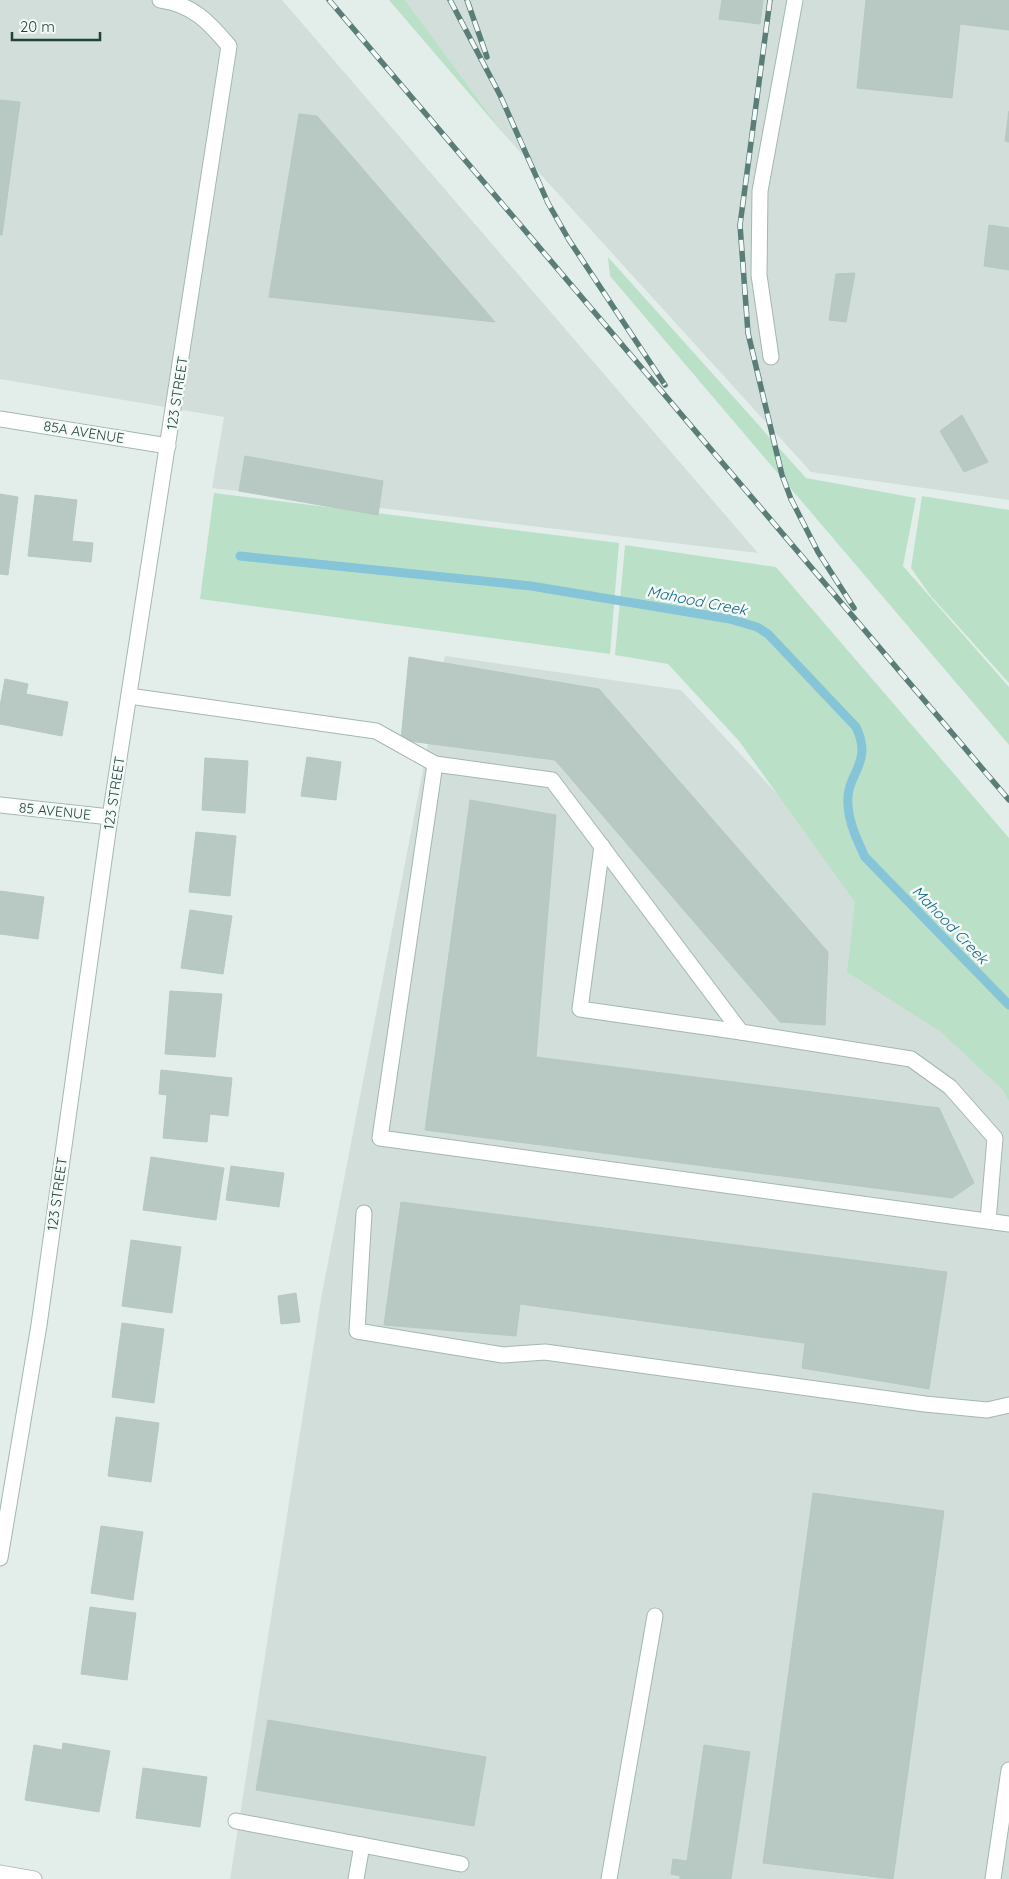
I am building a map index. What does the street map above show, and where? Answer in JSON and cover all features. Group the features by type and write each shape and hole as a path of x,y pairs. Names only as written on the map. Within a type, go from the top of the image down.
{"street":[{"name":"123 STREET","path":"0,1558 39,1325 110,817 230,46 206,19 175,2 160,0"},
{"path":"771,358 759,275 760,192 795,0"},
{"name":"85A AVENUE","path":"0,419 168,446"},
{"path":"129,696 376,730 435,764 552,780 741,1032"},
{"path":"435,764 380,1138 1009,1224"},
{"name":"85 AVENUE","path":"0,805 110,817"},
{"path":"602,846 580,1009 911,1059 950,1087 995,1138 988,1221"},
{"path":"364,1214 357,1331 503,1355 545,1352 925,1404 987,1410 1009,1405"},
{"path":"609,1879 655,1616"},
{"path":"993,1879 1009,1770"},
{"path":"236,1821 461,1864"},
{"path":"356,1879 362,1845"},
{"path":"0,1873 34,1879"}],"shaded area":[{"path":"0,0 282,0 758,553 212,488 224,417 0,379"},
{"path":"405,0 1009,0 1009,500 811,472 503,133"},
{"path":"445,656 681,690 1009,1045 1009,1879 230,1879 321,1299"}],"green space":[{"path":"389,0 405,0 503,133"},
{"path":"608,257 806,478 916,498 903,566 1009,687 1009,745 610,276"},
{"path":"214,493 619,543 610,654 200,599"},
{"path":"922,496 1009,510 1009,683 930,595 911,568"},
{"path":"625,545 776,567 1009,838 1009,1101 1003,1090 941,1032 847,972 855,902 739,741 668,664 615,655"}],"building":[{"path":"722,0 763,0 760,24 719,19"},
{"path":"866,0 1009,0 1009,30 960,24 952,98 857,88"},
{"path":"0,100 20,102 2,235 0,235"},
{"path":"1009,111 1009,142 1005,141"},
{"path":"299,114 317,116 495,322 269,297"},
{"path":"989,225 1009,228 1009,270 984,266"},
{"path":"855,273 846,322 829,320 836,274"},
{"path":"962,415 988,462 964,472 940,431"},
{"path":"245,456 383,481 378,515 239,491"},
{"path":"0,494 18,497 8,575 0,574"},
{"path":"35,495 77,500 72,541 93,543 91,562 28,556"},
{"path":"409,657 599,689 828,952 825,1025 780,1022 555,760 401,740"},
{"path":"5,679 28,684 26,694 68,702 62,736 0,724 0,706"},
{"path":"307,757 341,762 336,800 301,796"},
{"path":"205,758 248,761 245,813 202,810"},
{"path":"470,800 556,815 536,1057 939,1108 974,1183 952,1198 425,1130"},
{"path":"196,832 236,836 230,896 189,892"},
{"path":"0,891 44,897 38,939 0,934"},
{"path":"190,910 232,916 223,974 181,968"},
{"path":"170,991 222,994 215,1057 165,1054"},
{"path":"161,1070 232,1078 228,1116 210,1114 207,1142 163,1138 167,1095 159,1094"},
{"path":"151,1157 224,1168 216,1220 143,1210"},
{"path":"231,1166 284,1173 279,1207 226,1200"},
{"path":"401,1202 947,1272 929,1389 802,1368 805,1343 520,1304 516,1336 384,1325"},
{"path":"131,1240 181,1247 172,1313 122,1306"},
{"path":"296,1293 300,1322 281,1324 278,1296"},
{"path":"122,1323 164,1329 154,1403 112,1397"},
{"path":"116,1417 159,1423 151,1482 108,1476"},
{"path":"813,1493 944,1511 893,1879 763,1863"},
{"path":"101,1526 143,1532 133,1600 91,1593"},
{"path":"90,1607 136,1613 127,1680 81,1674"},
{"path":"268,1720 486,1757 474,1826 256,1790"},
{"path":"63,1743 110,1751 99,1812 25,1800 34,1745 62,1750"},
{"path":"704,1745 750,1752 731,1879 680,1879 680,1876 671,1874 673,1859 687,1861"},
{"path":"143,1768 207,1777 200,1827 136,1818"}],"waterway":[{"name":"Mahood Creek","path":"240,556 531,586 730,619 757,627 768,634 856,727 861,740 862,751 861,760 848,794 848,805 856,838 865,857 1009,1005"}],"railway":[{"path":"329,0 1009,800"},
{"path":"450,0 500,95 548,203 569,240 665,385"},
{"path":"467,0 487,57"},
{"path":"770,0 740,225 748,333 782,475 791,499 818,552 854,608"}]}
